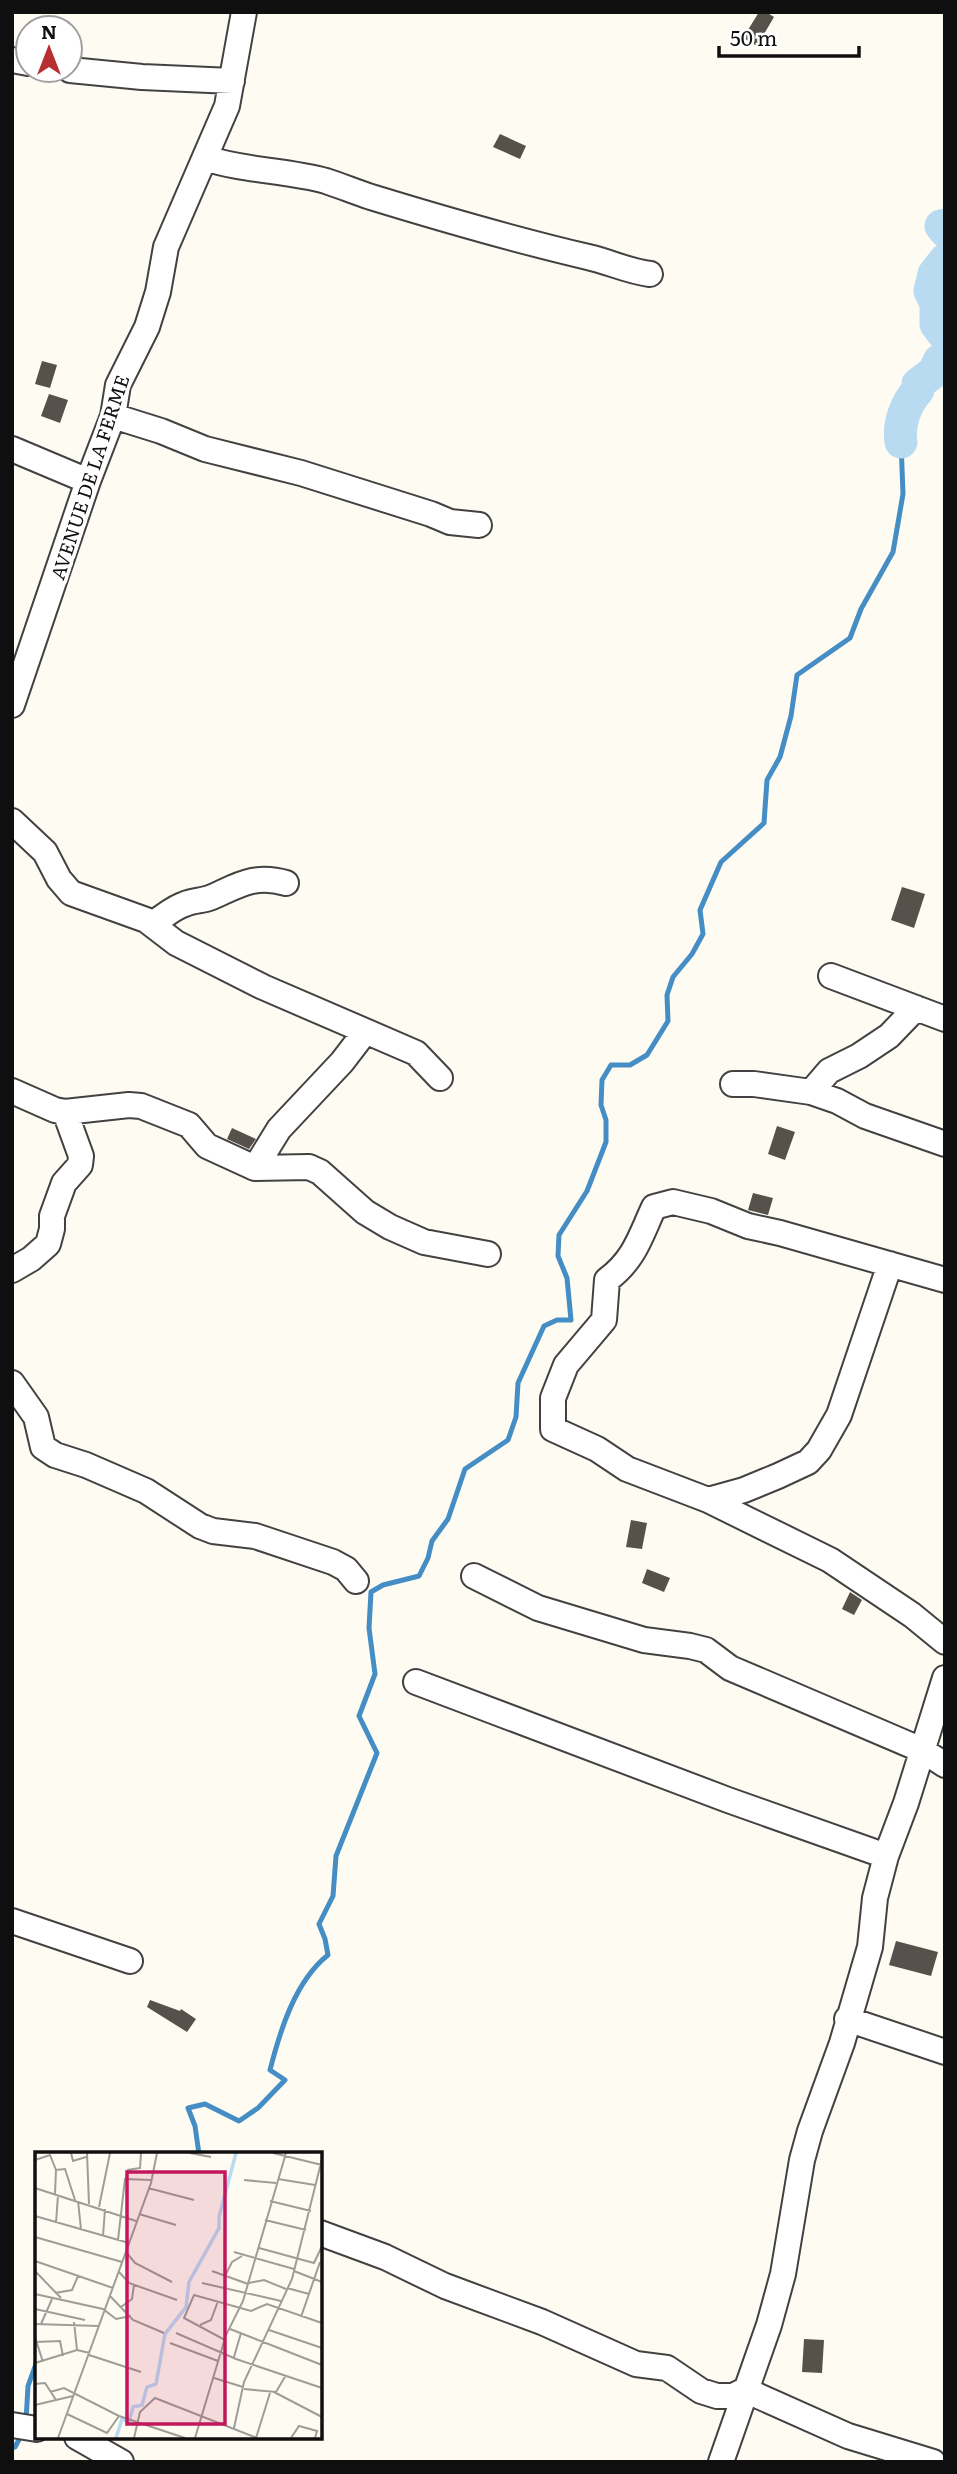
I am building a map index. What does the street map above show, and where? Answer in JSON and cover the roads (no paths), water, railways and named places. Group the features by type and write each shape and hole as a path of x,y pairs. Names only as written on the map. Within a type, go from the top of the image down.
{"street":[{"name":"AVENUE DE LA FERME","path":"13,700 113,416 118,385 139,344 155,303 172,232 227,106 244,12"},
{"path":"84,71 232,81"},
{"path":"205,158 232,167 287,172 326,181 370,197 600,260 630,272 650,274"},
{"path":"113,416 205,449 321,479 450,522 479,525"},
{"path":"12,449 88,481"},
{"path":"12,821 45,852 64,888 71,893 136,915 176,943 263,987 416,1053 440,1078"},
{"path":"152,925 184,904 209,898 240,884 258,879 286,883"},
{"path":"831,975 945,1019"},
{"path":"811,1092 829,1071 859,1056 889,1036 916,1008"},
{"path":"255,1168 279,1129 342,1062 365,1032"},
{"path":"733,1084 754,1084 811,1092 837,1101 866,1116 945,1144"},
{"path":"12,1091 55,1110 141,1106 189,1125 207,1146 255,1168 309,1167 320,1172 365,1212 424,1242 488,1254"},
{"path":"12,1270 31,1259 48,1244 52,1216 61,1190 80,1165 81,1156 65,1111"},
{"path":"945,1280 748,1226 711,1211 673,1202 654,1207 640,1242 623,1268 607,1280 604,1320 566,1365 553,1398 553,1429 597,1449 628,1469 708,1500 830,1560 912,1615 945,1642"},
{"path":"708,1500 744,1490 778,1476 807,1462 819,1450 839,1415 890,1264"},
{"path":"12,1383 24,1420 43,1447 55,1455 146,1492 200,1526 214,1531 255,1536 333,1562 346,1569 356,1581"},
{"path":"474,1576 550,1611 644,1640 706,1650 730,1668 752,1679 922,1750 945,1765"},
{"path":"721,2462 769,2325 783,2274 802,2160 842,2043 870,1947 875,1898 886,1856 906,1803 945,1678"},
{"path":"416,1682 728,1800 886,1856"},
{"path":"12,1921 130,1961"},
{"path":"847,2020 945,2053"},
{"path":"322,2234 385,2257 445,2286 542,2322 636,2364 667,2368 701,2391 717,2396 733,2396 745,2390"},
{"path":"745,2390 848,2437 933,2462"},
{"path":"12,2425 35,2429"},
{"path":"80,2439 118,2461"},
{"path":"102,2439 118,2461"}],"waterway":[{"path":"945,225 941,226 945,231"},
{"path":"945,260 934,274 930,291 936,303 936,324 945,336"},
{"path":"901,442 904,414 918,390 918,384 934,372 939,361 945,359"},
{"path":"199,2152 195,2126 188,2108 205,2104 239,2121 258,2108 285,2080 270,2070 284,2023 306,1978 328,1955 319,1924 333,1896 336,1856 377,1753 359,1716 375,1674 369,1628 371,1592 383,1585 419,1576 428,1558 432,1541 448,1519 465,1469 508,1440 516,1417 518,1383 544,1326 557,1320 571,1320 567,1278 558,1256 559,1235 587,1191 606,1142 606,1120 601,1105 602,1080 611,1065 630,1065 647,1055 668,1021 667,995 673,977 692,954 703,934 700,910 721,862 764,823 767,780 780,757 791,716 797,675 850,638 861,609 893,552 903,494 901,442"},
{"path":"26,2421 28,2386 35,2367"},
{"path":"12,2448 22,2434"}]}
